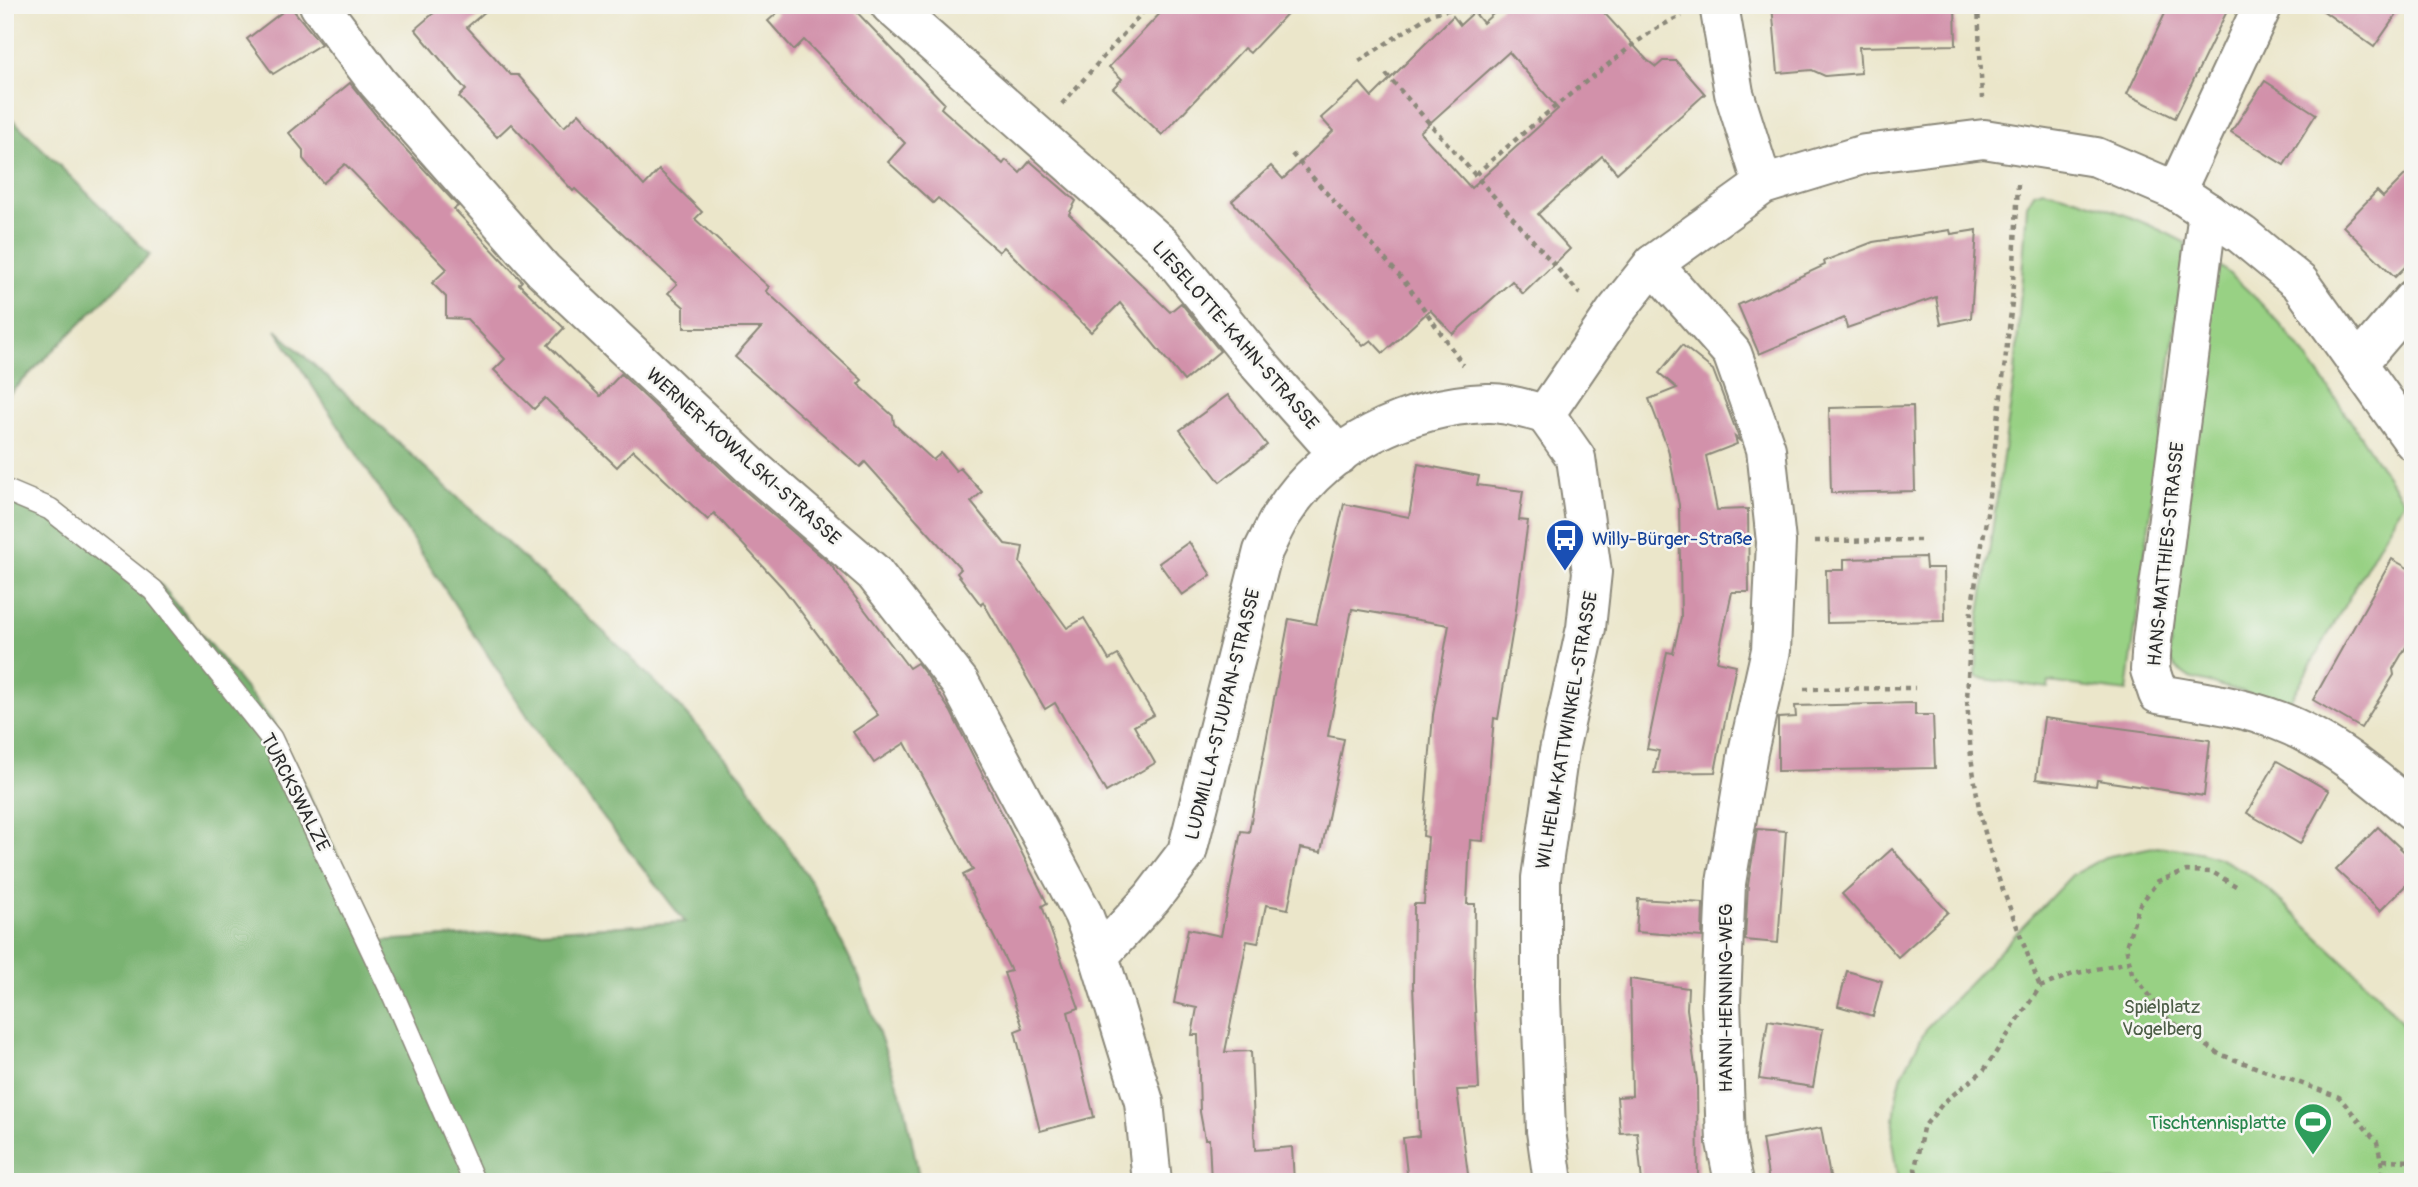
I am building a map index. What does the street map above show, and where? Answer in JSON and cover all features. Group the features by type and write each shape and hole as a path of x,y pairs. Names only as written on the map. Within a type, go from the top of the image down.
{"street":[{"name":"WERNER-KOWALSKI-STRASSE","path":"319,5 378,83 543,270 757,472 874,573 960,683 1083,914 1099,956"},
{"name":"LIESELOTTE-KAHN-STRASSE","path":"890,5 1163,246 1260,366 1339,455"},
{"path":"2176,191 2263,5"},
{"path":"1703,10 1734,93 1763,185"},
{"path":"1545,414 1607,322 1653,264 1763,185 1866,153 2002,141 2096,157 2176,191 2269,254 2300,283 2413,441"},
{"name":"HANS-MATTHIES-STRASSE","path":"2208,212 2152,640 2152,683 2158,694 2231,706 2281,721 2342,755 2413,811"},
{"name":"HANNI-HENNING-WEG","path":"1653,264 1732,353 1766,449 1776,542 1775,626 1760,690 1726,896 1721,1000 1726,1142 1734,1182"},
{"path":"2359,362 2413,299"},
{"name":"LUDMILLA-STJUPAN-STRASSE","path":"1099,956 1153,898 1187,852 1263,551 1283,512 1303,487 1339,455 1386,426 1429,410 1490,403 1545,414"},
{"name":"WILHELM-KATTWINKEL-STRASSE","path":"1545,414 1576,458 1592,572 1586,628 1559,751 1541,878 1545,1091 1553,1182"},
{"path":"1099,956 1144,1102 1152,1182"}],"lane":[{"name":"TURCKSWALZE","path":"5,491 50,509 153,590 271,738 394,997 474,1182"}],"path":[{"path":"1036,133 1149,5"},
{"path":"1359,61 1433,13 1471,5"},
{"path":"1978,5 2002,141 2012,303 1986,521 1971,610 1967,700 1971,757 1980,814 1995,869 2040,987"},
{"path":"1476,174 1536,120 1661,24 1703,10"},
{"path":"1386,74 1476,174 1543,256 1607,322"},
{"path":"1292,154 1406,283 1490,403"},
{"path":"1776,542 1923,540"},
{"path":"1760,690 1915,688"},
{"path":"2236,886 2212,872 2186,871 2158,881 2139,906 2126,946 2129,962 2144,991 2168,1019 2219,1054 2339,1097 2377,1142 2383,1160 2378,1182"},
{"path":"1919,1182 1915,1169 1923,1128 1944,1102 1984,1070 2040,987 2073,974 2129,962"},
{"path":"2383,1160 2413,1161"}],"green space":[{"path":"5,112 150,255 5,398"},
{"path":"2043,190 2116,211 2186,243 2127,692 2049,682 2048,688 1976,678 1978,628 2015,374 2027,205 2034,193"},
{"path":"2216,263 2273,316 2297,345 2404,501 2286,708 2241,691 2190,678 2176,668 2169,657"},
{"path":"276,330 621,648 684,711 742,776 813,885 859,977 905,1106 920,1182 5,1182 5,481 162,586 273,722 379,941 685,922 545,743"},
{"name":"Spielplatz Vogelberg","path":"2153,847 2200,852 2240,869 2277,898 2394,1012 2413,1040 2413,1182 1898,1182 1892,1141 1897,1093 1902,1075 1927,1027 2072,875 2105,857"}],"building":[{"path":"443,5 493,5 467,27 511,75 518,75 564,127 579,113 644,186 659,170 702,212 695,219 769,287 766,291 862,380 858,384 893,416 894,424 933,460 941,453 956,471 960,468 982,492 971,502 1005,544 1023,547 1020,563 1067,628 1084,618 1109,660 1118,655 1154,715 1134,726 1155,763 1106,792 1055,703 1045,709 983,602 981,605 957,573 961,569 865,462 860,467 735,357 761,328 684,328 684,307 668,293 677,284 575,189 573,191 511,124 497,137 459,97 466,90 415,29"},
{"path":"770,5 850,5 944,103 941,108 1003,164 1006,160 1020,173 1030,161 1076,201 1069,214 1170,312 1181,303 1220,351 1184,381 1120,303 1091,332 1004,247 999,252 938,198 933,203 888,162 905,143 804,40 794,50 768,21 777,13"},
{"path":"1168,5 1295,5 1250,53 1244,48 1162,135 1113,88 1122,79 1109,67"},
{"path":"1503,5 1597,5 1647,60 1656,67 1663,61 1676,61 1705,94 1617,173 1602,156 1538,214 1570,249 1523,294 1512,281 1453,334 1430,310 1383,353 1371,340 1363,346 1232,201 1271,166 1283,179 1333,131 1321,118 1360,83 1372,97 1453,16 1460,25 1474,12 1483,23","holes":["1509,52 1558,109 1471,188 1420,132"]},
{"path":"1772,5 1955,5 1956,45 1859,47 1861,73 1825,76 1812,70 1778,73"},
{"path":"2169,5 2230,5 2175,118 2127,94"},
{"path":"2315,5 2403,5 2374,47"},
{"path":"290,6 321,44 273,74 247,39"},
{"path":"2265,81 2316,114 2284,165 2231,132"},
{"path":"350,83 387,129 458,206 454,209 522,281 519,284 564,328 548,345 600,396 621,374 743,489 830,564 909,668 917,663 927,676 951,712 1047,903 1042,906 1079,1008 1068,1012 1094,1117 1040,1131 1015,1031 1023,1028 1004,973 1011,971 963,875 973,870 905,743 874,763 853,732 878,715 783,588 714,513 708,520 633,450 617,467 545,398 534,409 494,370 505,359 467,319 446,318 446,297 432,283 447,269 345,164 323,183 303,159 303,150 289,133"},
{"path":"2413,167 2413,259 2395,277 2343,226 2377,191 2383,197"},
{"path":"1950,230 1951,234 1977,230 1971,318 1941,324 1936,297 1847,328 1844,318 1759,354 1738,305 1825,265 1824,261 1873,242"},
{"path":"1682,345 1713,370 1740,441 1735,437 1737,444 1706,456 1717,510 1748,509 1749,592 1732,592 1717,661 1736,665 1715,772 1654,773 1659,751 1647,749 1667,652 1673,653 1681,618 1679,505 1668,449 1649,399 1677,388 1659,373"},
{"path":"1228,395 1267,445 1220,482 1180,430"},
{"path":"1913,406 1915,491 1831,493 1829,408"},
{"path":"1418,464 1479,476 1477,485 1523,491 1519,520 1528,521 1498,719 1494,718 1483,841 1470,840 1467,904 1475,904 1474,986 1479,1089 1457,1090 1469,1182 1408,1182 1403,1138 1419,1136 1413,984 1414,904 1424,904 1428,837 1423,836 1433,715 1449,625 1352,609 1328,736 1344,739 1321,852 1300,848 1288,909 1266,905 1258,943 1247,941 1225,1052 1251,1051 1255,1150 1292,1147 1294,1182 1211,1182 1209,1139 1205,1139 1200,1112 1198,1035 1192,1035 1197,1008 1174,1003 1188,929 1221,936 1241,831 1249,832 1289,619 1316,624 1344,504 1409,517"},
{"path":"1189,542 1211,575 1182,595 1159,563"},
{"path":"1925,557 1926,568 1944,568 1945,621 1827,623 1826,570 1844,570 1844,559"},
{"path":"2392,559 2413,571 2413,635 2393,669 2394,675 2361,728 2313,700"},
{"path":"1915,703 1915,715 1933,715 1935,768 1778,771 1778,718 1796,717 1795,706"},
{"path":"2044,718 2210,740 2204,796 2097,780 2096,786 2036,779"},
{"path":"2277,761 2329,791 2300,844 2247,813"},
{"path":"2378,827 2413,860 2413,878 2380,911 2336,870"},
{"path":"1757,829 1786,831 1778,943 1745,940 1748,885"},
{"path":"1892,849 1948,912 1898,957 1842,894"},
{"path":"1638,899 1703,903 1702,937 1636,932"},
{"path":"1847,971 1882,981 1873,1016 1838,1006"},
{"path":"1630,979 1688,988 1687,1009 1697,1081 1698,1182 1642,1182 1637,1132 1620,1133 1617,1097 1632,1096"},
{"path":"1768,1020 1823,1029 1813,1087 1759,1079"},
{"path":"1821,1128 1831,1182 1769,1182 1762,1139"}],"place":[{"name":"Willy-Bürger-Straße","path":"1565,572"},
{"name":"Tischtennisplatte","path":"2313,1156"}]}
